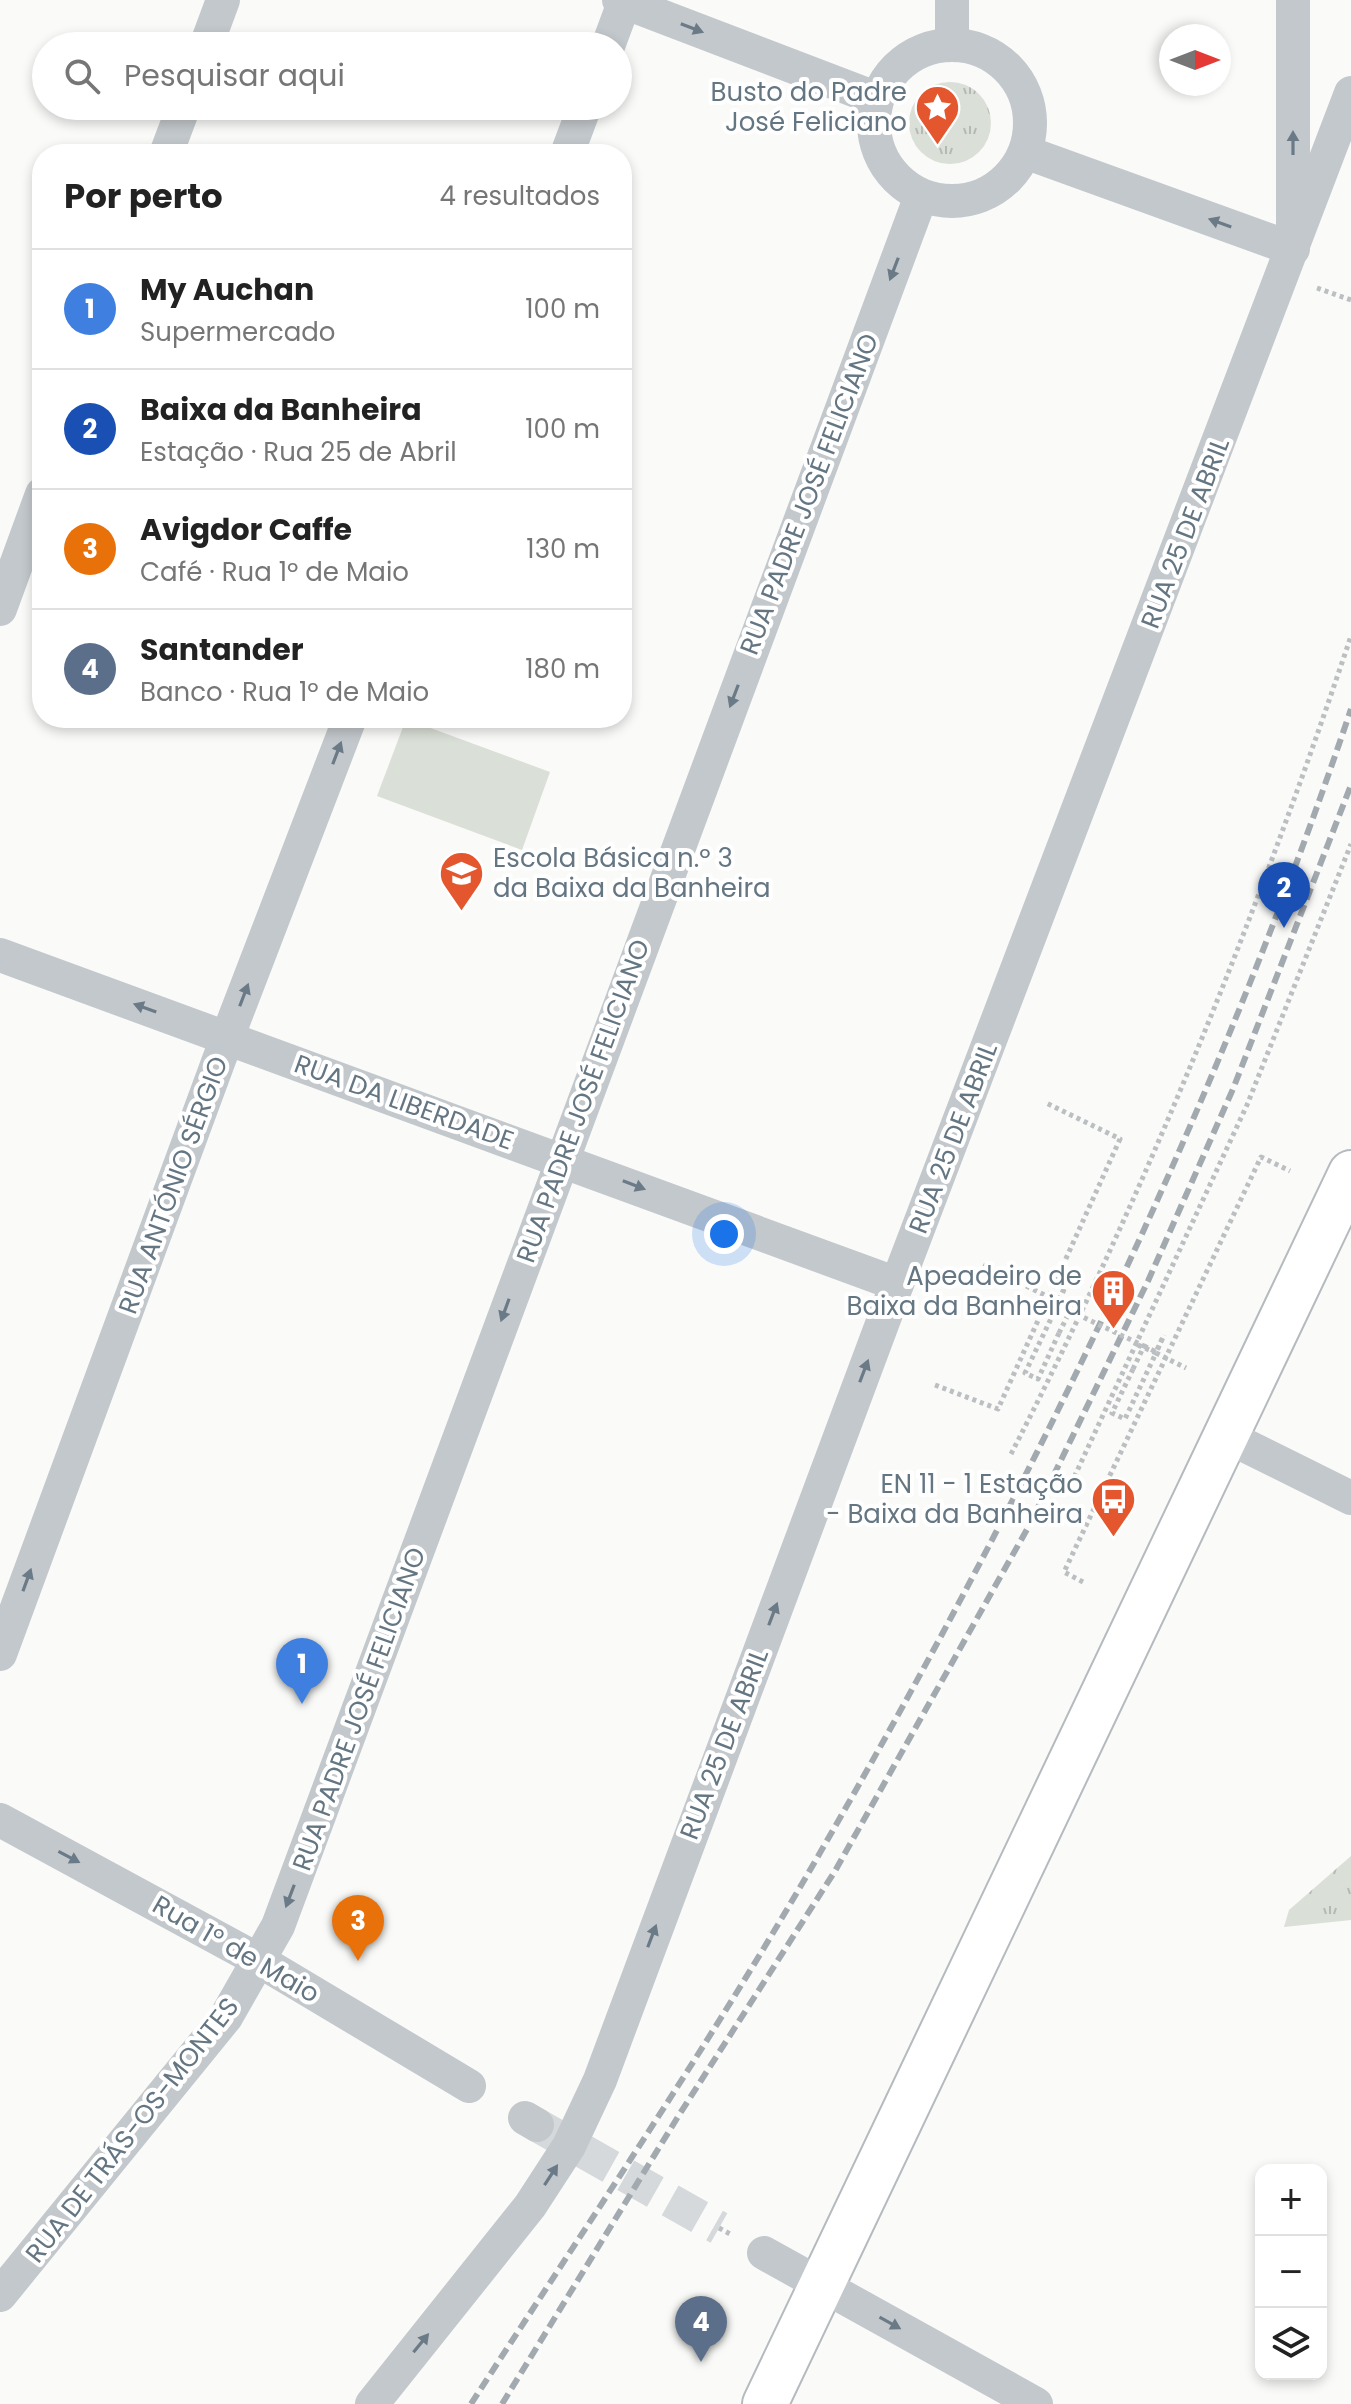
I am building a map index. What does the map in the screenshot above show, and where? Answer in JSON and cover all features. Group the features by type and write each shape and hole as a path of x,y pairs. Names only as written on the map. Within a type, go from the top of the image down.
{"main road":[{"path":"765,2404 1351,1173"}],"street":[{"path":"211,32 223,0"},
{"path":"952,0 952,43"},
{"path":"1025,152 1293,249 1293,0"},
{"path":"613,32 623,1 875,98"},
{"path":"952,43 977,47 1000,60 1017,78 1027,101 1030,127 1025,152 1013,173 993,190 970,199 945,202 921,196 901,183 885,164 875,142 875,98 889,74 907,57 928,47 952,43"},
{"name":"RUA 25 DE ABRIL","path":"372,2404 506,2238 553,2173 600,2080 897,1284 1351,93"},
{"path":"170,144 179,120"},
{"path":"571,144 580,120"},
{"name":"RUA PADRE JOSÉ FELICIANO","path":"260,1961 278,1926 324,1809 561,1158 921,196"},
{"path":"0,609 32,521"},
{"name":"RUA ANTÓNIO SÉRGIO","path":"0,1654 227,1038 346,728"},
{"name":"RUA DA LIBERDADE","path":"0,955 561,1158 897,1284"},
{"path":"1226,1436 1351,1498"},
{"name":"Rua 1º de Maio","path":"0,1820 260,1961 469,2086"},
{"name":"RUA DE TRÁS-OS-MONTES","path":"0,2295 207,2042 260,1961"},
{"path":"764,2253 1036,2404"}],"path":[{"path":"1304,283 1351,300"},
{"path":"1011,1454 1081,1313 1209,1022 1351,636"},
{"path":"1071,1484 1141,1346 1278,1032 1351,844"},
{"path":"935,1385 998,1409 1120,1139 1046,1103"},
{"path":"1083,1582 1064,1572 1261,1157 1290,1171"},
{"path":"983,1265 1081,1313"},
{"path":"1070,1311 1038,1379 1025,1373 1059,1302 1064,1289 1057,1304 1070,1311 1186,1368"},
{"path":"1164,1335 1125,1419 1112,1413 1141,1346 1156,1352 1164,1335"}],"green space":[{"path":"942,82 958,82 973,89 984,100 991,123 988,139 979,152 958,164 942,164 927,157 916,146 909,131 909,115 916,100 927,89"},
{"path":"403,728 430,728 550,772 522,850 377,796"},
{"path":"1351,1856 1351,1920 1284,1927 1289,1910"}],"tunnel":[{"path":"537,2125 719,2228"}],"railway":[{"path":"471,2404 694,2061 780,1922 974,1575 1046,1435 1180,1150 1241,1005 1351,709"},
{"path":"502,2404 679,2115 835,1871 1030,1524 1148,1281 1233,1089 1351,785"}],"place":[{"name":"Busto do Padre José Feliciano","path":"938,146"},
{"name":"Escola Básica n.º 3 da Baixa da Banheira","path":"462,912"},
{"name":"Baixa da Banheira","path":"1284,928"},
{"name":"Apeadeiro de Baixa da Banheira","path":"1113,1330"},
{"name":"EN 11 - 1 Estação - Baixa da Banheira","path":"1114,1538"},
{"name":"My Auchan","path":"302,1704"},
{"name":"Avigdor Caffe","path":"358,1961"},
{"name":"Santander","path":"701,2362"}]}
